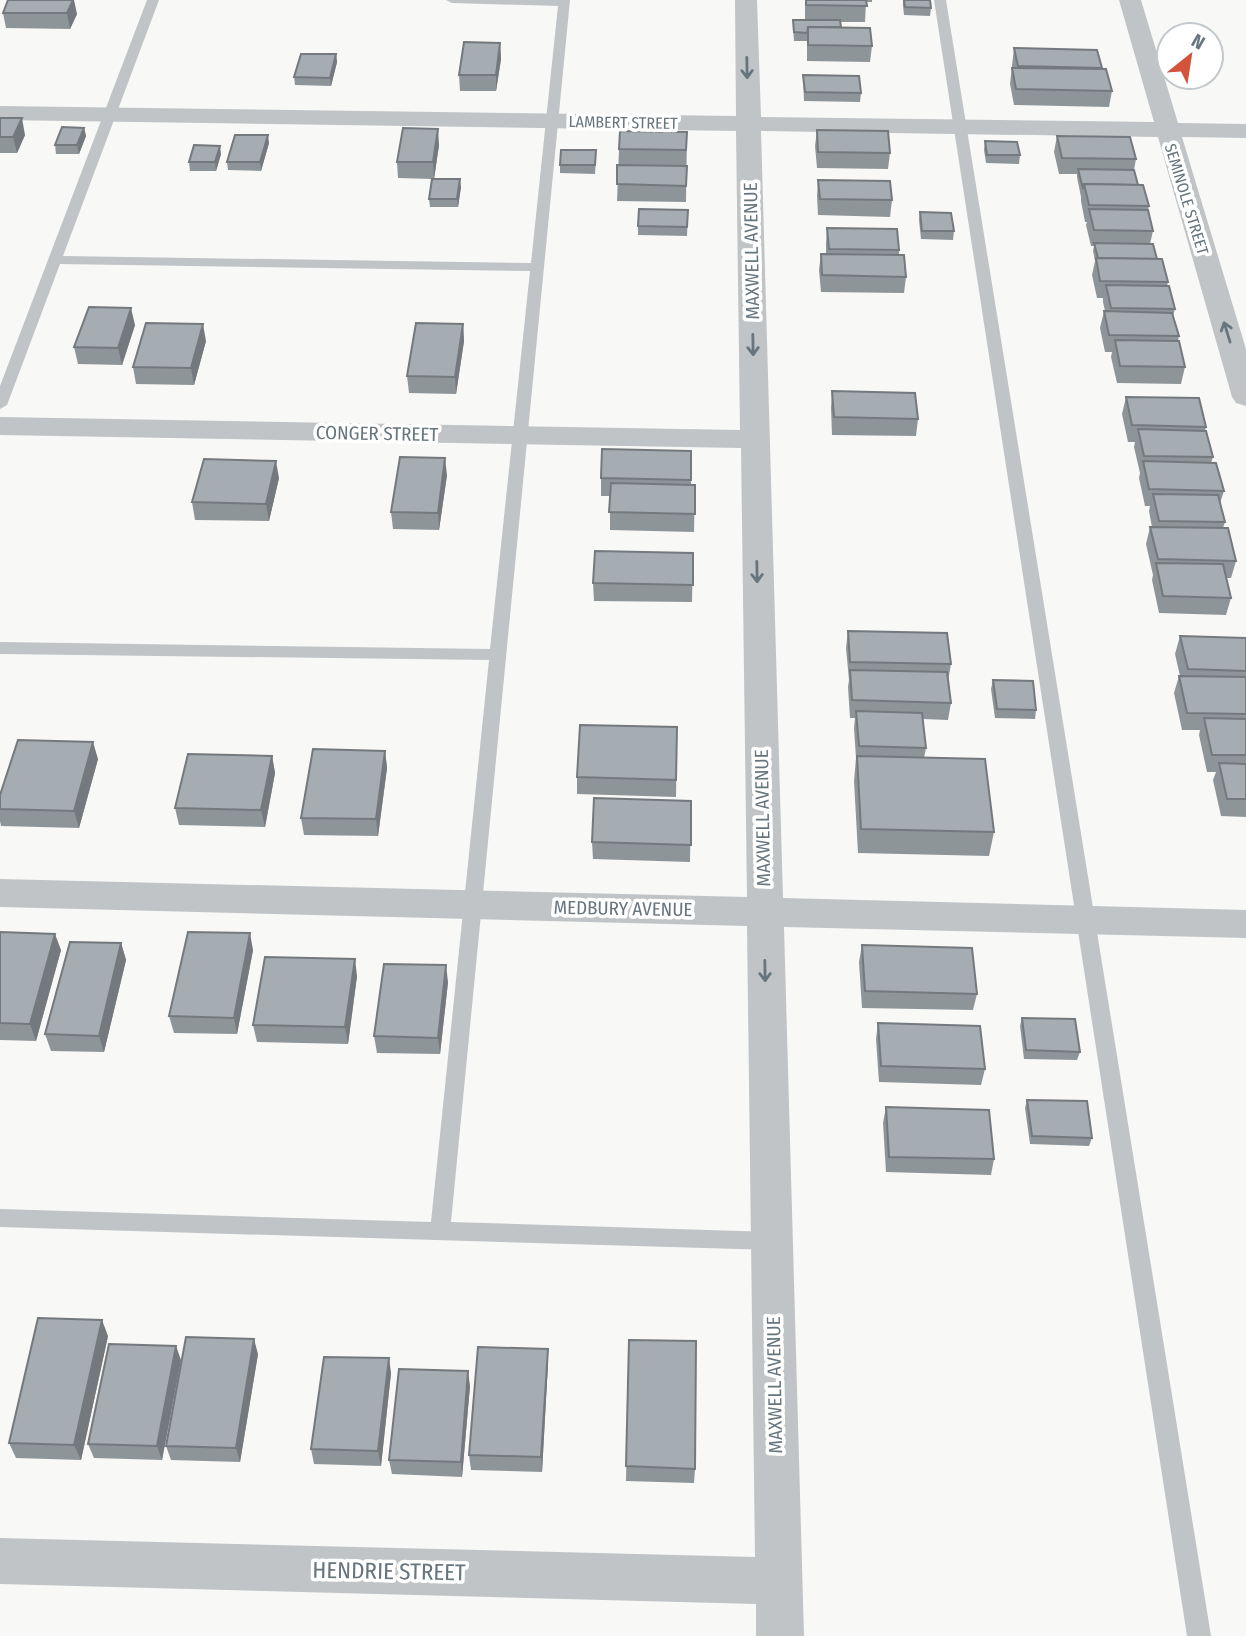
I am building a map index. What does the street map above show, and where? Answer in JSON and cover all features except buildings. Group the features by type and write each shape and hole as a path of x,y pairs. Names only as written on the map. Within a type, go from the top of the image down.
{"street":[{"name":"MAXWELL AVENUE","path":"746,0 780,1636"},
{"name":"SEMINOLE STREET","path":"1130,0 1246,397"},
{"name":"LAMBERT STREET","path":"0,113 1246,131"},
{"name":"CONGER STREET","path":"0,426 755,439"},
{"name":"MEDBURY AVENUE","path":"0,893 1246,924"},
{"name":"HENDRIE STREET","path":"0,1561 779,1581"}],"lane":[{"path":"0,405 153,0"},
{"path":"440,1231 564,1 452,0"},
{"path":"940,0 1199,1636"},
{"path":"54,260 537,267"},
{"path":"0,648 500,655"},
{"path":"0,1218 771,1241"}]}
